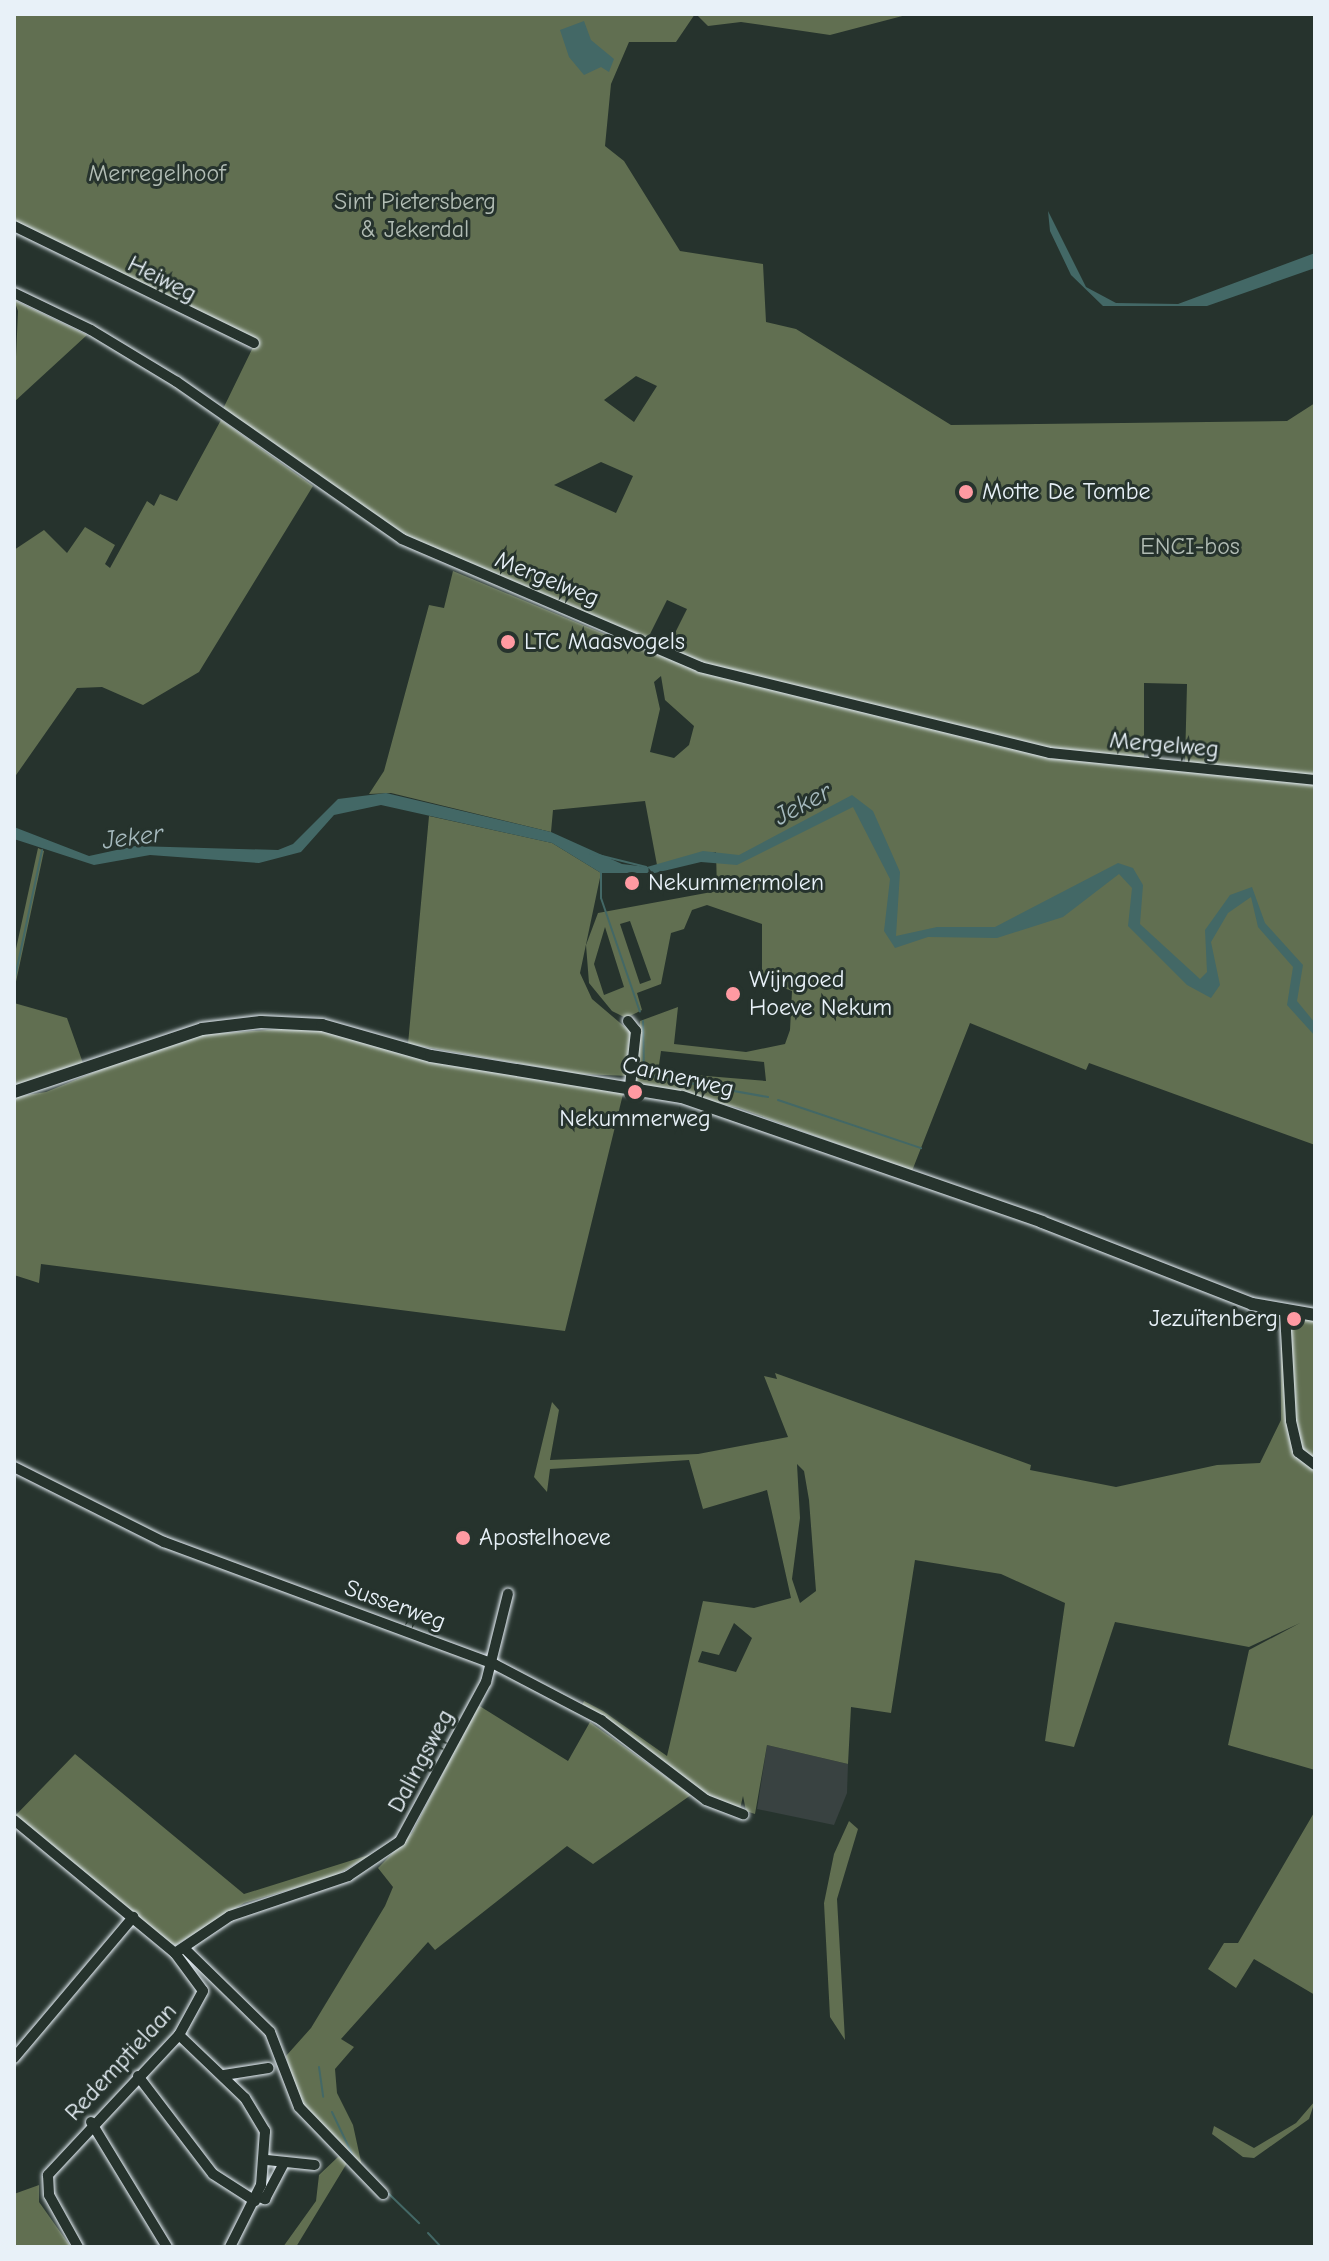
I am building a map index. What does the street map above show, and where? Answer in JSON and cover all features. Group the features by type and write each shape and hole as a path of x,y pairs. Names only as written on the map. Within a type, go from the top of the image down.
{"main road":[{"name":"Cannerweg","path":"14,1092 40,1089 179,1035 261,1022 343,1029 431,1056 630,1086 737,1113 1285,1313 1315,1315"}],"street":[{"name":"Heiweg","path":"14,226 58,244 254,343"},
{"name":"Mergelweg","path":"14,293 164,374 402,539 718,674 1050,753 1315,780"},
{"path":"628,1021 636,1031 630,1086"},
{"path":"1285,1313 1291,1421 1298,1452 1315,1465"},
{"name":"Susserweg","path":"14,1467 164,1542 494,1664 601,1720 706,1800 743,1814"},
{"name":"Dalingsweg","path":"179,1950 251,1906 334,1881 383,1857 418,1814 494,1664 508,1594"},
{"name":"Redemptielaan","path":"14,1820 133,1917 179,1950 203,1991 179,2035 91,2122 47,2179 49,2195 78,2247"},
{"path":"14,2058 133,1917"},
{"path":"179,1950 270,2032 299,2107 383,2194"},
{"path":"179,2035 224,2075 261,2121 267,2160 256,2198 230,2247"},
{"path":"224,2075 268,2068"},
{"path":"138,2076 213,2174 256,2198 265,2199 284,2163"},
{"path":"91,2122 167,2247"},
{"path":"267,2160 315,2165"}],"shaded area":[{"path":"767,1745 848,1764 847,1793 834,1825 757,1809"}],"green space":[{"name":"Sint Pietersberg & Jekerdal","path":"14,14 695,14 676,42 629,42 611,84 605,146 624,161 680,251 763,264 766,322 796,329 951,425 1287,421 1315,403 1315,1145 1089,1063 1086,1070 970,1023 912,1171 739,1108 636,1083 640,1021 678,1007 674,1044 746,1052 785,1044 790,1030 792,991 762,980 762,924 707,905 692,910 684,929 671,933 661,984 637,993 642,1010 626,1018 612,1011 589,983 586,945 598,913 717,891 716,852 657,865 645,801 553,810 551,832 391,793 369,794 384,771 429,605 444,608 453,571 655,655 667,649 687,609 667,600 646,642 413,540 222,411 256,341 14,223","holes":["636,376 657,386 634,422 604,400","601,462 633,476 616,513 554,485","661,676 665,700 694,726 689,745 674,758 650,752 660,709 654,682","1144,683 1187,684 1185,762 1144,757","630,921 651,980 640,984 620,924","605,927 624,987 604,995 594,964","661,1051 764,1062 766,1081 658,1072"]},
{"path":"696,14 910,14 830,35 741,22 708,26"},
{"path":"14,300 87,335 14,402 18,311"},
{"path":"221,420 313,486 199,672 143,705 102,687 77,688 14,778 14,550 44,530 67,553 85,527 115,545 105,564 110,568 147,501 154,506 160,494 177,501"},
{"path":"429,816 552,843 601,873 580,973 592,999 632,1033 629,1076 579,1074 408,1044"},
{"path":"38,848 44,851 14,991 14,958"},
{"path":"14,1003 67,1018 84,1066 14,1089"},
{"path":"309,1027 624,1090 565,1331 41,1264 39,1283 14,1275 14,1097 46,1092 182,1036"},
{"path":"1315,1310 1315,1770 1228,1745 1249,1650 1300,1623 1249,1647 1115,1622 1074,1747 1045,1741 1065,1603 1001,1574 915,1560 891,1713 851,1707 848,1764 767,1745 755,1814 746,1811 743,1796 739,1813 730,1811 581,1707 584,1701 603,1711 667,1756 703,1601 754,1608 791,1598 767,1490 703,1509 689,1460 550,1469 547,1492 534,1477 552,1402 559,1410 550,1460 698,1454 788,1437 764,1376 777,1379 775,1373 1031,1465 1030,1470 1116,1487 1217,1465 1260,1463 1281,1420 1281,1318","holes":["797,1464 804,1471 809,1500 816,1591 800,1603 792,1579 800,1518","734,1623 752,1638 736,1672 698,1662 702,1651 719,1655"]},
{"path":"478,1705 568,1761 590,1722 691,1795 593,1864 567,1846 435,1950 428,1942 341,2039 354,2047 335,2069 337,2093 353,2125 363,2171 297,2099 286,2056 311,2028 385,1906 393,1887 378,1868 412,1833"},
{"path":"75,1754 244,1894 372,1854 333,1877 244,1903 176,1945 169,1943 14,1817"},
{"path":"1315,1811 1315,1995 1254,1959 1236,1988 1208,1969 1224,1943 1238,1943"},
{"path":"849,1821 858,1829 837,1899 845,2040 830,2017 824,1903 834,1854"},
{"path":"1315,2101 1309,2119 1254,2158 1243,2157 1212,2134 1214,2126 1254,2148 1296,2123"},
{"path":"339,2156 347,2163 296,2247 283,2247 316,2201 319,2175"},
{"path":"39,2185 39,2202 71,2247 14,2247 14,2194"}],"water":[{"path":"584,21 591,40 614,59 609,72 601,67 584,75 569,57 560,30"},
{"path":"1048,211 1086,287 1116,303 1178,304 1315,253 1315,268 1207,306 1103,306 1071,275 1050,231"},
{"path":"386,793 551,832 622,864 647,867 703,851 739,855 852,795 873,811 900,872 896,936 937,927 995,927 1118,863 1133,868 1143,885 1140,924 1200,979 1207,972 1205,930 1230,895 1252,887 1265,923 1303,965 1297,1001 1315,1023 1315,1036 1287,1005 1293,967 1258,927 1251,897 1228,913 1211,942 1220,985 1211,998 1187,985 1128,926 1132,888 1119,874 1063,917 997,938 928,937 895,948 884,931 890,879 853,807 737,865 701,862 655,873 601,873 552,843 381,805 334,815 301,852 259,863 150,855 94,865 14,839 14,827 89,856 135,846 278,850 293,844 338,799"}],"waterway":[{"path":"14,982 42,850"},
{"path":"590,853 646,867"},
{"path":"601,871 601,898 640,1012"},
{"path":"643,1021 644,1075 768,1097"},
{"path":"778,1100 921,1148"},
{"path":"319,2067 323,2097"},
{"path":"332,2112 353,2156"},
{"path":"389,2194 419,2223"},
{"path":"428,2233 441,2247"}],"place":[{"name":"Motte De Tombe","path":"966,492"},
{"name":"LTC Maasvogels","path":"508,642"},
{"name":"Nekummermolen","path":"632,883"},
{"name":"Wijngoed Hoeve Nekum","path":"733,994"},
{"name":"Nekummerweg","path":"635,1092"},
{"name":"Jezuïtenberg","path":"1294,1319"},
{"name":"Apostelhoeve","path":"463,1538"}],"park label":[{"name":"Merregelhoof","path":"157,174"},
{"name":"ENCI-bos","path":"1190,547"}],"water label":[{"name":"Jeker","path":"803,805"},
{"name":"Jeker","path":"133,838"}]}
